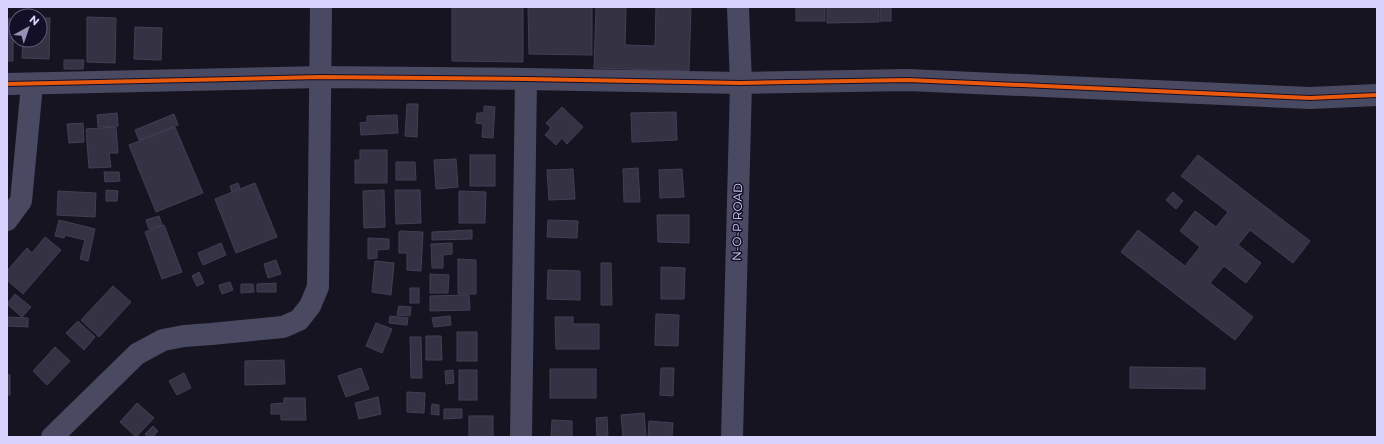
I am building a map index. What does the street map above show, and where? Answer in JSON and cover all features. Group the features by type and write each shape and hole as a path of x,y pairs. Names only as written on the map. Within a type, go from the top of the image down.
{"street":[{"path":"52,437 137,354 162,340 184,336 283,327 299,320 310,306 318,287 321,7"},
{"name":"N-O-P ROAD","path":"732,437 741,83 738,7"},
{"path":"7,84 32,85 321,78 526,79 741,83 908,80 1310,98 1377,95"},
{"path":"521,437 526,79"},
{"path":"7,220 21,201 32,85"}],"building":[{"path":"452,7 523,7 523,62 452,61"},
{"path":"528,7 592,7 592,55 529,54"},
{"path":"596,7 626,7 625,45 655,46 656,7 691,7 689,71 594,68"},
{"path":"796,7 825,7 825,21 796,21"},
{"path":"827,7 878,7 879,22 827,23"},
{"path":"880,7 891,7 891,21 880,21"},
{"path":"87,17 116,18 115,63 87,62"},
{"path":"48,18 50,18 49,59 22,58 23,48 48,48"},
{"path":"8,19 8,48 13,48 13,61 7,61"},
{"path":"135,27 162,28 161,60 134,59"},
{"path":"64,60 84,60 83,69 64,69"},
{"path":"407,104 418,104 417,137 405,136"},
{"path":"484,106 495,107 493,138 482,137 483,124 476,123 477,113 484,113"},
{"path":"562,107 583,127 567,144 562,138 556,145 545,135 551,128 546,123"},
{"path":"676,112 677,140 632,142 631,113"},
{"path":"117,113 118,126 98,127 97,115"},
{"path":"174,114 178,125 139,140 135,130"},
{"path":"397,115 398,133 361,135 360,123 367,122 367,116"},
{"path":"83,123 84,142 69,143 67,124"},
{"path":"116,127 118,153 109,153 111,167 89,168 86,129"},
{"path":"175,127 203,193 156,212 129,145"},
{"path":"360,150 387,150 387,183 355,183 355,160 360,160"},
{"path":"470,155 495,155 495,186 470,186"},
{"path":"1198,155 1310,241 1293,263 1250,230 1238,245 1261,263 1246,283 1224,266 1210,283 1253,317 1235,340 1121,252 1138,230 1185,266 1200,247 1180,231 1195,211 1216,227 1228,212 1181,176"},
{"path":"456,159 458,187 436,189 434,160"},
{"path":"396,162 415,162 416,180 396,180"},
{"path":"638,168 640,202 624,202 623,169"},
{"path":"573,169 575,199 549,200 547,170"},
{"path":"682,169 684,197 660,198 659,170"},
{"path":"104,172 119,172 120,181 105,182"},
{"path":"238,183 240,188 232,192 230,186"},
{"path":"255,183 277,237 236,253 215,199"},
{"path":"106,190 118,191 117,201 106,201"},
{"path":"384,190 385,227 364,228 363,191"},
{"path":"395,190 420,190 421,223 396,224"},
{"path":"58,191 96,193 95,217 57,215"},
{"path":"459,191 486,192 485,223 459,223"},
{"path":"1173,192 1183,201 1176,209 1166,200"},
{"path":"657,215 689,215 689,243 658,242"},
{"path":"159,216 162,225 149,229 146,220"},
{"path":"59,220 95,229 88,261 80,259 85,240 65,235 64,238 55,236"},
{"path":"548,220 578,221 577,238 547,237"},
{"path":"164,225 182,272 162,279 145,232"},
{"path":"472,230 472,239 432,240 432,232"},
{"path":"399,232 423,232 421,271 407,270 407,253 399,253"},
{"path":"45,237 61,250 23,294 7,280 7,271 27,248 32,253"},
{"path":"368,238 389,239 389,249 377,250 377,258 368,259"},
{"path":"221,243 226,255 203,265 198,253"},
{"path":"452,243 452,254 443,255 443,268 432,268 431,244"},
{"path":"458,259 476,260 476,294 458,294"},
{"path":"276,260 281,274 268,278 264,264"},
{"path":"375,261 394,263 391,295 372,292"},
{"path":"601,263 611,263 612,305 601,305"},
{"path":"661,267 685,268 684,299 661,299"},
{"path":"548,270 580,271 580,300 547,299"},
{"path":"199,272 204,283 197,286 192,276"},
{"path":"430,274 449,275 448,293 430,293"},
{"path":"230,282 233,290 222,294 219,285"},
{"path":"276,283 276,292 257,292 257,284"},
{"path":"241,284 253,284 254,292 241,293"},
{"path":"113,286 131,302 99,337 81,320"},
{"path":"410,288 419,288 419,303 410,303"},
{"path":"15,294 31,307 22,317 7,304"},
{"path":"469,295 470,310 430,311 430,296"},
{"path":"399,306 411,307 410,316 397,315"},
{"path":"656,314 679,315 678,346 655,345"},
{"path":"390,316 408,318 407,325 389,323"},
{"path":"450,316 451,325 434,327 432,318"},
{"path":"7,317 28,318 28,327 7,326"},
{"path":"555,317 573,317 573,324 599,324 599,349 556,349"},
{"path":"78,321 95,337 84,350 66,333"},
{"path":"376,323 392,329 382,353 366,346"},
{"path":"457,332 477,332 477,361 457,361"},
{"path":"426,336 441,336 442,360 426,360"},
{"path":"410,337 421,337 422,378 411,378"},
{"path":"55,347 70,361 47,385 33,371"},
{"path":"284,360 285,384 245,385 245,361"},
{"path":"1130,367 1205,368 1205,389 1130,388"},
{"path":"361,368 369,389 346,397 338,376"},
{"path":"661,368 674,368 673,396 660,395"},
{"path":"550,369 596,369 596,398 550,398"},
{"path":"453,370 454,383 446,384 445,371"},
{"path":"459,370 477,370 477,400 459,400"},
{"path":"184,373 191,388 177,395 169,381"},
{"path":"7,375 10,375 10,395 7,395"},
{"path":"407,392 425,393 424,413 407,412"},
{"path":"378,397 381,414 359,419 355,403"},
{"path":"284,398 305,398 306,420 281,420 281,414 271,414 271,404 284,403"},
{"path":"137,403 154,418 136,437 120,422"},
{"path":"432,404 439,405 439,415 431,414"},
{"path":"444,409 462,409 462,418 444,419"},
{"path":"644,413 646,437 623,437 621,415"},
{"path":"469,416 493,416 493,437 469,437"},
{"path":"607,417 608,437 597,437 596,418"},
{"path":"552,420 572,421 572,437 551,437"},
{"path":"649,421 673,423 672,437 648,437"},
{"path":"153,426 158,431 153,437 148,437 145,434"}],"cycle path":[{"path":"7,84 321,77 741,83 908,80 1310,98 1377,95"}]}
